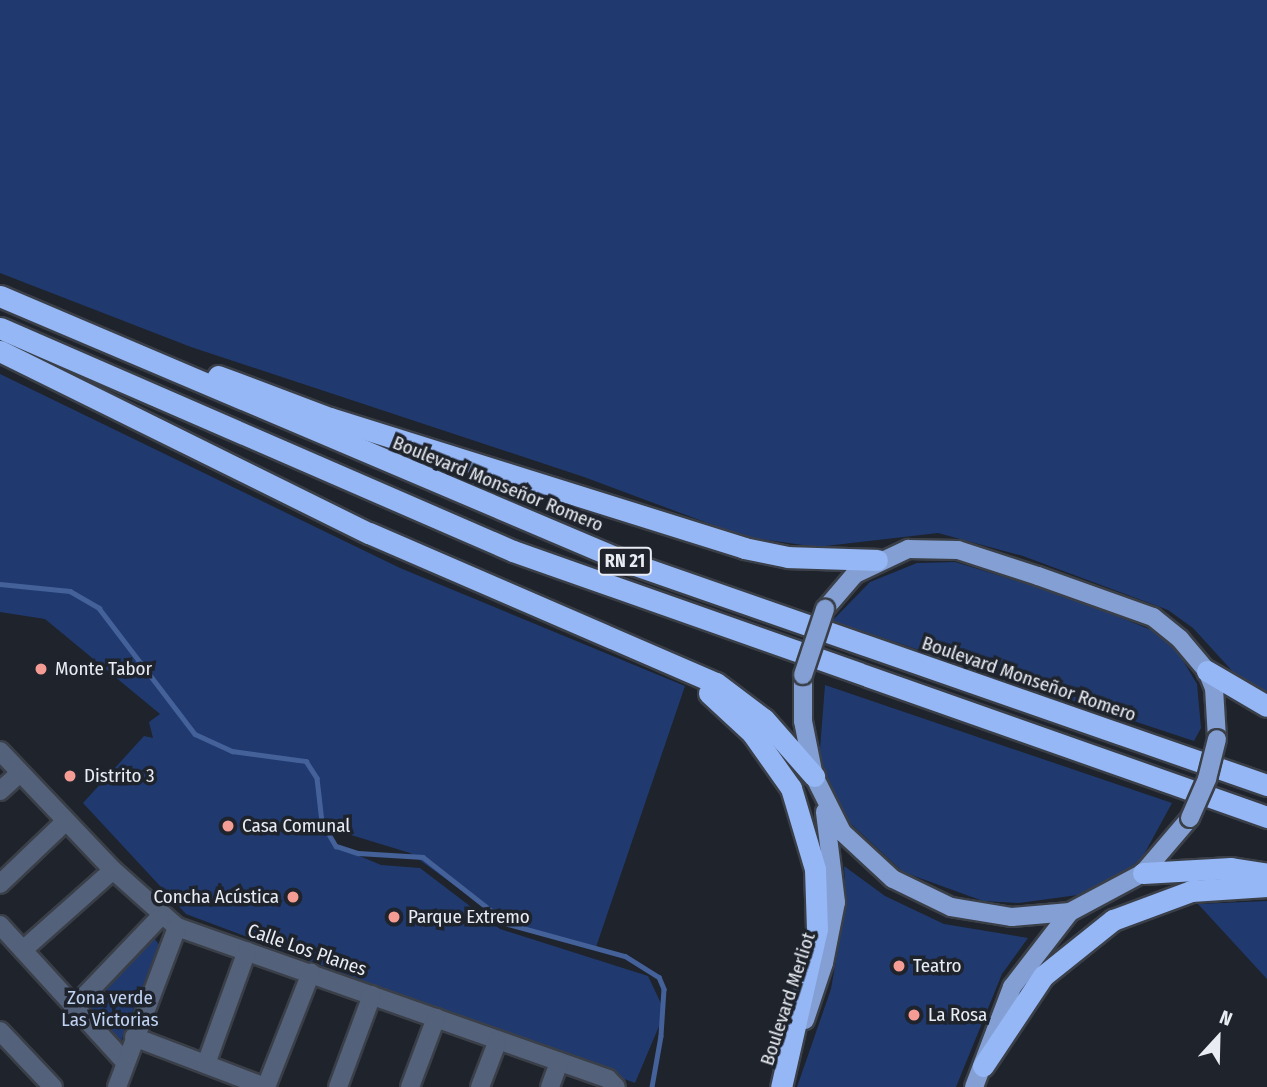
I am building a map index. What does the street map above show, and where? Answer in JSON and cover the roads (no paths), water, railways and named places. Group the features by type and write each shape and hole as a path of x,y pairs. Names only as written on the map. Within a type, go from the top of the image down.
{"highway":[{"path":"0,294 330,418 744,548 788,557 877,560"},
{"name":"Boulevard Monseñor Romero","path":"0,294 477,502 624,561 1267,785"},
{"name":"RN 21","path":"0,328 513,551 1267,817"},
{"path":"0,351 369,533 692,671 744,701 783,738 814,776"},
{"path":"645,653 702,688 738,717 772,757 802,815 815,869 817,929 781,1087"},
{"path":"1207,670 1267,706"},
{"path":"1143,873 1231,868 1267,874"},
{"path":"983,1066 1043,976 1113,920 1191,891 1267,886"}],"main road":[{"path":"946,548 1038,576 1153,618 1180,639 1207,670 1214,688 1217,739 1207,779 1190,818 1143,873 1070,912 1031,917 986,915 927,898 870,862 842,832 822,798 814,776 803,721 803,675 825,609 841,587 877,560 908,549 946,548"},
{"name":"Boulevard Merliot","path":"781,1087 833,924 835,872 822,798"},
{"path":"974,1087 1012,986 1070,912"}],"street":[{"name":"Calle Los Planes","path":"0,751 113,870 160,916 177,927 608,1079 616,1087"},
{"path":"0,792 20,773"},
{"path":"0,884 66,821"},
{"path":"23,950 113,870"},
{"path":"73,1008 160,916"},
{"path":"0,925 125,1062"},
{"path":"117,1087 177,927"},
{"path":"206,1064 247,951"},
{"path":"134,1037 266,1087 311,973"},
{"path":"338,1087 372,995"},
{"path":"410,1087 436,1017"},
{"path":"0,1031 53,1087"},
{"path":"481,1087 498,1040"},
{"path":"550,1087 559,1062"}],"waterway":[{"path":"0,584 70,591 99,608 195,734 232,751 306,761 317,778 322,822 336,846 358,853 423,857 508,924 625,956 659,977 664,989 661,1036 652,1087"}],"place":[{"name":"Monte Tabor","path":"41,669"},
{"name":"Distrito 3","path":"70,776"},
{"name":"Casa Comunal","path":"228,826"},
{"name":"Concha Acústica","path":"293,897"},
{"name":"Parque Extremo","path":"394,917"},
{"name":"Teatro","path":"899,966"},
{"name":"La Rosa","path":"914,1015"}],"park label":[{"name":"Zona verde Las Victorias","path":"110,1009"}]}
